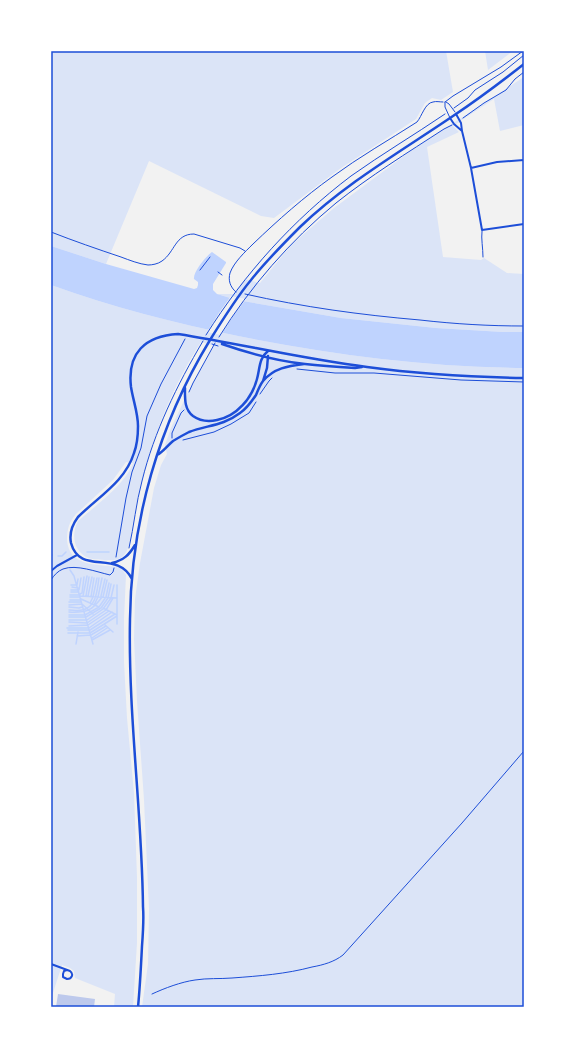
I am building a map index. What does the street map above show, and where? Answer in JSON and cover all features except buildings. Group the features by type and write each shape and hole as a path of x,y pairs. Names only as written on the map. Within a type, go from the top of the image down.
{"main road":[{"path":"138,1007 143,910 142,868 131,682 130,616 136,544 145,496 156,456 167,427 185,386 204,350 219,326 250,281 280,247 311,217 358,179 456,114 524,64"},
{"path":"132,579 129,574 119,565 87,560 77,555 72,546 70,537 73,524 83,512 120,480 127,470 135,452 138,425 131,388 132,368 136,354 151,340 165,335 178,334 267,352 366,367 461,376 524,378"},
{"path":"214,341 262,356 304,364 355,368 366,367"},
{"path":"185,386 185,401 189,411 200,420 208,421 232,415 248,397 257,380 262,356 267,352"},
{"path":"156,456 172,442 182,436 198,429 214,426 228,421 241,413 255,397 263,381 267,368 267,352"},
{"path":"263,381 285,366 304,364"},
{"path":"111,563 126,557 136,544"}],"street":[{"path":"456,114 460,120 471,168 482,230 524,224"},
{"path":"450,118 462,131"},
{"path":"471,168 497,162 524,160"},
{"path":"51,571 77,555"},
{"path":"51,964 70,971 72,975 71,978 67,979 63,977 64,971 67,970"}],"lane":[{"path":"445,102 501,67 523,51"},
{"path":"445,102 449,104 456,114"},
{"path":"445,102 445,107 450,118"},
{"path":"482,230 481,236 483,256"}],"path":[{"path":"453,109 468,98 475,90 503,72 524,55"},
{"path":"460,120 506,90 524,72"},
{"path":"237,292 233,289 229,282 232,268 246,251 275,223 332,177 417,122 428,104 435,101 441,103 445,102"},
{"path":"210,352 228,322 257,282 287,248 335,204 375,174 454,124"},
{"path":"51,232 149,265 162,262 179,240 188,234 194,234 246,251"},
{"path":"200,270 210,257"},
{"path":"203,259 207,261"},
{"path":"218,272 222,275"},
{"path":"206,336 230,298 245,279"},
{"path":"244,294 299,305 371,316 451,323 524,326"},
{"path":"116,557 126,498 132,472 141,448 147,416 185,339"},
{"path":"198,350 203,340"},
{"path":"297,369 335,373 374,373 461,380 524,382"},
{"path":"51,580 54,575 62,569 72,567 110,575 114,568"},
{"path":"152,994 159,990 195,980 299,971 324,964 343,956 524,752"}],"shaded area":[{"path":"51,51 446,51 453,92 441,100 432,98 425,103 416,119 341,168 274,218 261,216 149,161 106,264 51,246"},
{"path":"485,51 513,51 488,70"},
{"path":"524,77 524,125 500,131 494,99 453,126 459,132 427,147 443,257 481,260 484,258 507,273 524,274 524,332 436,328 341,318 237,300 217,294 233,294 245,279 260,283 291,245 334,208 412,150"},
{"path":"51,285 144,314 214,331 273,343 380,359 452,365 524,368 524,1007 142,1007 148,964 149,909 134,639 135,599 154,488 161,465 167,454 165,445 171,428 188,392 214,346 201,342 174,390 154,440 139,492 129,546 123,556 114,560 89,558 80,552 74,537 78,521 117,487 124,479 133,463 126,462 113,480 76,514 68,529 67,540 69,549 78,560 121,568 126,575 124,662 127,718 134,793 137,877 137,943 133,1007 114,1007 115,994 75,978 74,971 62,965 51,999"}],"water":[{"path":"51,246 106,264 194,289 197,288 198,282 194,279 194,276 203,260 212,252 226,262 213,284 213,290 217,294 237,300 341,318 436,328 524,332 524,368 452,365 380,359 273,343 167,320 51,285"}],"pier":[{"path":"231,296 246,299 221,335 207,332 219,313"}],"waterway":[{"path":"58,556 62,556 66,552"},
{"path":"87,552 109,552"},
{"path":"70,570 74,576 93,644"},
{"path":"83,596 87,576"},
{"path":"80,594 82,593 84,577"},
{"path":"86,596 89,577"},
{"path":"88,596 92,577"},
{"path":"71,590 79,590 81,578"},
{"path":"91,597 94,578"},
{"path":"90,603 93,597 97,578"},
{"path":"69,610 82,610 91,605 97,593 99,578"},
{"path":"94,605 98,597 102,578"},
{"path":"77,585 78,579"},
{"path":"101,596 105,579"},
{"path":"103,597 107,580"},
{"path":"69,615 85,615 99,607 106,597 109,583"},
{"path":"69,617 86,617 101,608 108,598 111,584"},
{"path":"71,585 77,585"},
{"path":"69,620 87,620 103,609 111,598 114,585"},
{"path":"117,585 117,624"},
{"path":"72,587 78,588"},
{"path":"71,592 79,592"},
{"path":"70,595 80,595"},
{"path":"80,596 117,598"},
{"path":"70,597 80,597"},
{"path":"69,612 88,610 92,608 102,597"},
{"path":"69,622 87,623 106,610 113,598"},
{"path":"81,599 99,607"},
{"path":"70,600 80,600"},
{"path":"69,602 81,602"},
{"path":"82,604 93,614"},
{"path":"69,605 82,604"},
{"path":"69,607 82,607"},
{"path":"103,608 117,615"},
{"path":"69,626 88,625 109,611"},
{"path":"67,628 89,628 112,612"},
{"path":"68,630 90,630 115,614"},
{"path":"68,633 90,633 117,616"},
{"path":"104,624 113,632"},
{"path":"77,636 91,635 106,626"},
{"path":"92,638 107,628"},
{"path":"92,640 110,630"},
{"path":"76,644 78,632"}]}
